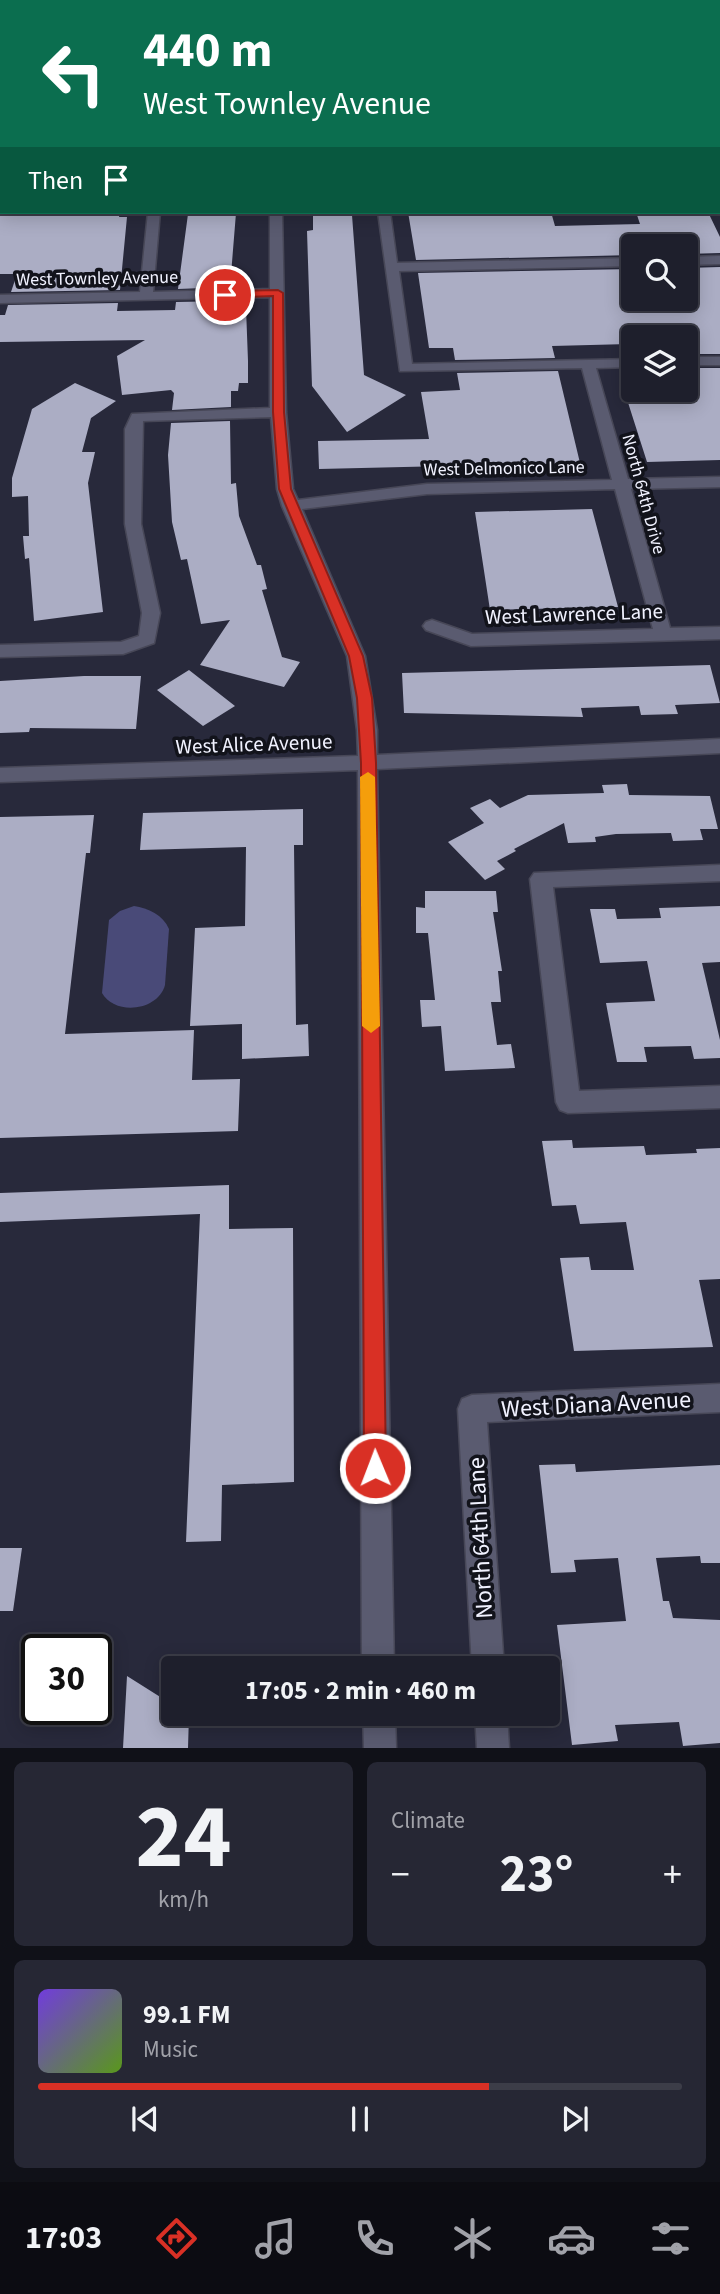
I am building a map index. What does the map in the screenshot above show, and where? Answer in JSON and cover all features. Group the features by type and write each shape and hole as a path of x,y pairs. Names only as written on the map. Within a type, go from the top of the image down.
{"street":[{"path":"146,296 155,214"},
{"path":"276,214 278,412 282,474 289,506 332,596 356,656 365,698 368,763 378,1656"},
{"path":"384,214 405,368 621,363"},
{"path":"698,261 720,260"},
{"path":"391,267 621,262"},
{"name":"West Townley Avenue","path":"0,299 278,293"},
{"path":"698,362 720,361"},
{"name":"North 64th Drive","path":"588,364 663,634"},
{"path":"0,651 123,648 148,639 151,613 133,524 133,429 137,417 278,412"},
{"name":"West Delmonico Lane","path":"289,506 427,488 720,482"},
{"name":"West Lawrence Lane","path":"432,626 471,640 720,633"},
{"name":"West Alice Avenue","path":"0,775 368,763 412,758 720,746"},
{"path":"720,873 541,879 568,1102 720,1097"},
{"name":"West Diana Avenue","path":"472,1409 720,1398"},
{"name":"North 64th Lane","path":"472,1409 487,1656"},
{"path":"379,1726 380,1748"},
{"path":"492,1726 493,1748"}],"shaded area":[{"path":"134,906 154,913 169,929 165,985 154,1000 145,1005 126,1007 116,1005 102,993 109,920 120,911"}],"building":[{"path":"0,214 120,214 119,217 127,217 120,290 11,292 17,274 0,274"},
{"path":"188,214 236,214 230,287 178,289"},
{"path":"408,214 552,214 555,226 640,224 637,214 709,214 720,237 720,253 698,254 698,234 621,234 621,255 416,260"},
{"path":"313,215 352,215 364,375 406,395 347,432 312,386 307,231 313,230"},
{"path":"720,267 720,354 698,354 698,325 621,325 621,344 552,346 555,358 455,360 453,348 429,348 418,273 621,269 621,311 698,311 698,268"},
{"path":"229,301 228,309 246,308 248,361 248,383 239,383 238,391 231,391 231,407 172,410 174,393 171,390 122,395 117,356 145,340 0,342 0,315 5,315 8,305 118,303 117,311 175,310 176,302"},
{"path":"698,368 720,368 720,460 647,462 628,402 698,402"},
{"path":"558,371 580,463 319,469 318,441 429,439 421,392 460,390 457,373"},
{"path":"75,383 116,401 91,418 82,452 95,452 88,483 103,612 34,621 29,558 25,559 23,536 29,536 28,496 12,497 12,478 32,409"},
{"path":"230,421 231,484 236,483 239,516 257,565 261,565 267,589 262,590 282,657 300,662 284,687 200,665 230,620 201,624 187,559 181,560 172,522 168,455 171,423"},
{"path":"592,509 618,607 490,610 475,512"},
{"path":"710,665 720,703 675,705 678,714 641,715 639,706 581,708 583,717 404,713 402,673"},
{"path":"189,670 235,706 203,726 157,690"},
{"path":"141,676 136,729 30,728 29,732 0,733 0,681"},
{"path":"627,784 629,795 710,796 718,829 700,829 703,840 673,841 671,833 616,834 595,837 596,842 568,843 564,823 497,861 505,869 485,880 448,842 484,823 470,808 490,799 500,808 528,795 604,793 602,785"},
{"path":"303,809 303,845 294,845 296,1025 308,1024 309,1056 242,1059 242,1024 190,1026 195,928 245,926 246,847 140,850 143,813"},
{"path":"94,815 90,853 86,853 65,1034 194,1030 192,1080 240,1079 238,1131 0,1138 0,817"},
{"path":"425,891 496,891 498,912 493,912 502,971 498,971 501,1002 491,1002 497,1045 511,1044 515,1068 445,1071 441,1026 422,1027 420,1000 435,1000 428,933 416,933 416,907 425,908"},
{"path":"720,906 720,962 702,963 720,1040 720,1058 694,1059 691,1046 644,1047 647,1062 617,1062 606,1003 655,1001 647,961 600,963 590,909 615,909 617,919 661,918 659,908"},
{"path":"572,1140 573,1148 644,1146 646,1155 697,1153 696,1149 720,1148 720,1279 699,1280 713,1347 574,1351 560,1258 589,1257 591,1270 634,1270 626,1222 580,1224 576,1205 552,1206 542,1141"},
{"path":"229,1185 229,1229 293,1228 294,1482 222,1485 221,1541 186,1542 200,1214 0,1222 0,1193"},
{"path":"575,1464 576,1472 720,1465 720,1563 701,1563 700,1556 656,1558 663,1601 669,1601 673,1618 720,1620 720,1743 683,1746 679,1722 615,1725 618,1741 572,1745 557,1625 626,1621 618,1558 574,1560 576,1572 551,1573 539,1465"},
{"path":"0,1548 22,1548 13,1611 0,1611"},
{"path":"127,1676 161,1697 161,1726 189,1726 188,1748 123,1748"}],"slow traffic":[{"path":"368,777 371,1026"}],"route":[{"path":"225,295 278,293 278,412 285,489 289,506 345,624 360,670 365,698 368,763 375,1468"}]}
